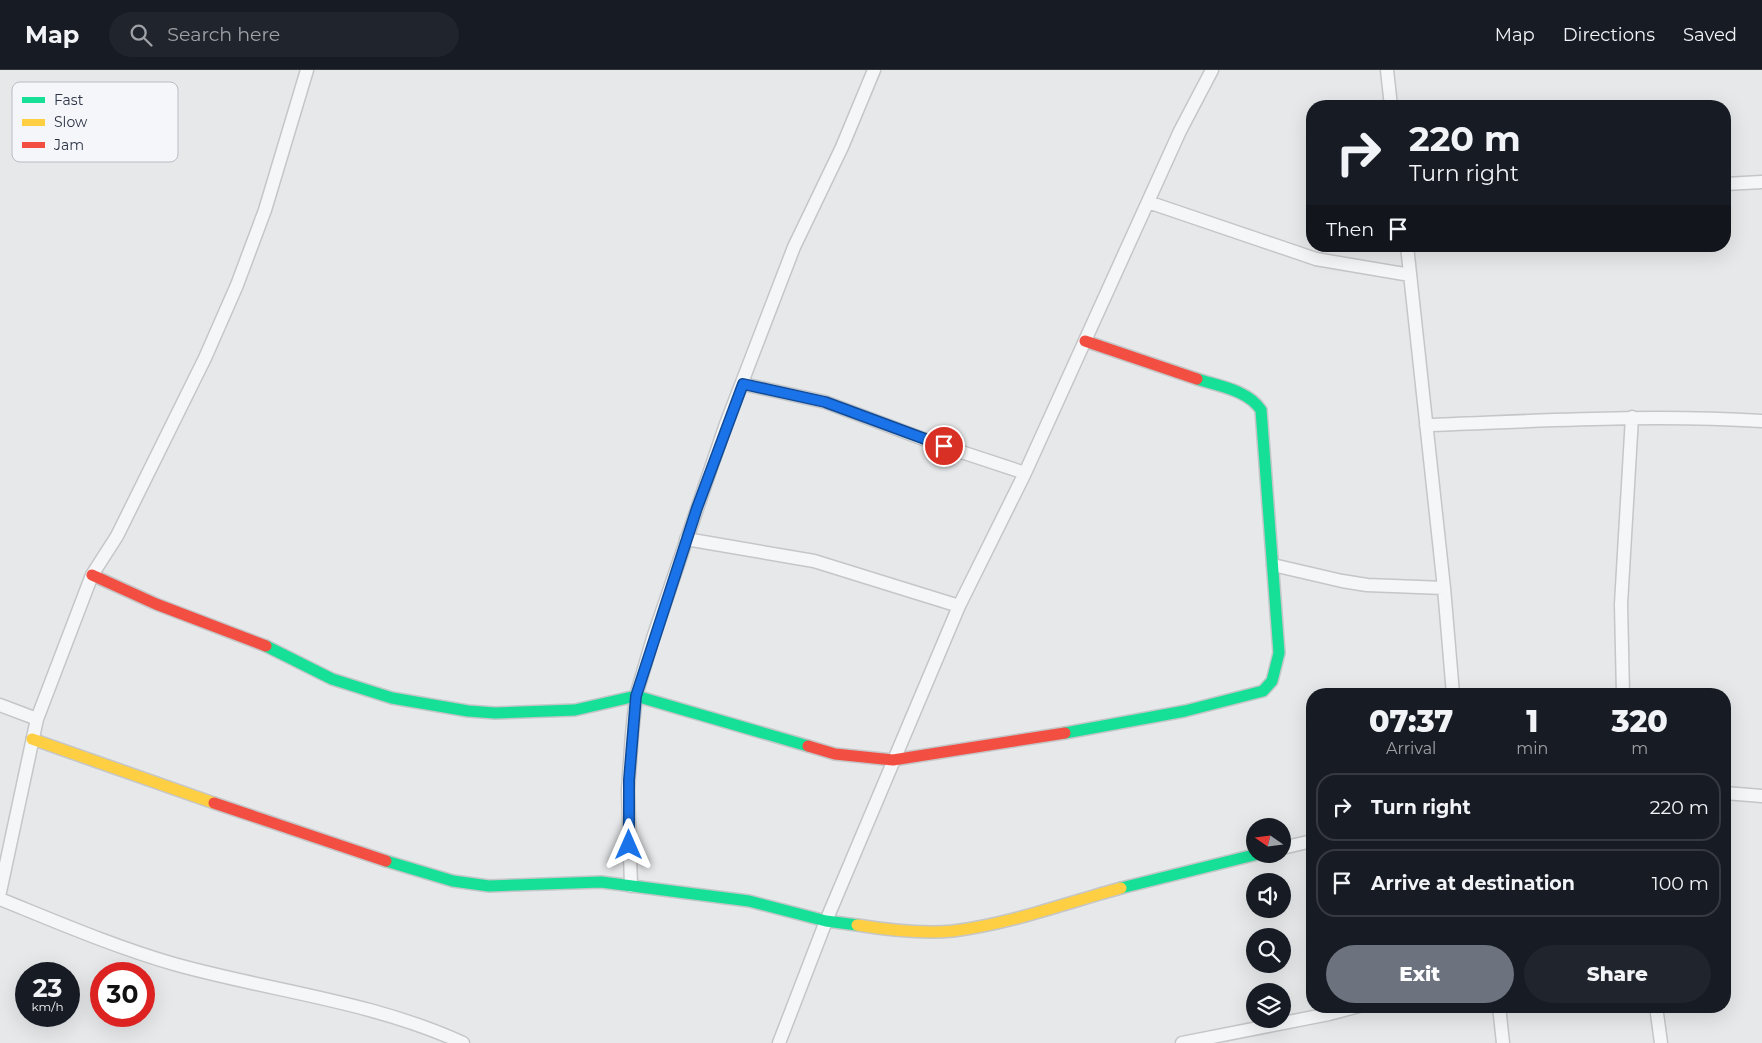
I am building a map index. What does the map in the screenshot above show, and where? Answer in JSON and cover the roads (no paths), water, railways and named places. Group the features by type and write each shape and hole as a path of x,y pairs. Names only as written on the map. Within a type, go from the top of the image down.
{"street":[{"path":"0,892 2,874 37,719 92,575 117,536 205,358 237,285 265,210 307,70"},
{"path":"631,886 628,790 636,696 686,539 794,247 842,147 874,70"},
{"path":"779,1043 826,921 892,760 959,606 1025,473 1188,114 1212,70"},
{"path":"1387,70 1390,100"},
{"path":"1731,184 1762,182"},
{"path":"1148,202 1316,259 1410,275"},
{"path":"1407,252 1444,588 1452,688"},
{"path":"92,575 156,604 260,643 332,679 361,690 392,698 468,711 495,713 575,710 636,696 835,754 892,760 1092,729 1185,711 1263,691 1272,681 1279,653 1261,410 1256,402 1246,395 1085,341"},
{"path":"743,384 825,402 934,443 1025,473"},
{"path":"1426,425 1632,417 1691,417 1762,421"},
{"path":"1623,688 1621,604 1632,417"},
{"path":"686,539 814,561 959,606"},
{"path":"1273,565 1368,585 1444,588"},
{"path":"0,705 37,719"},
{"path":"32,739 352,851 453,881 489,886 601,882 749,901 826,921 919,931 951,931 978,927 1183,871 1246,857"},
{"path":"1731,793 1762,796"},
{"path":"1291,846 1306,842"},
{"path":"0,899 113,944 173,964 336,1002 417,1024 463,1043"},
{"path":"1182,1043 1326,1013"},
{"path":"1500,1013 1503,1043"},
{"path":"1657,1013 1661,1043"}]}
